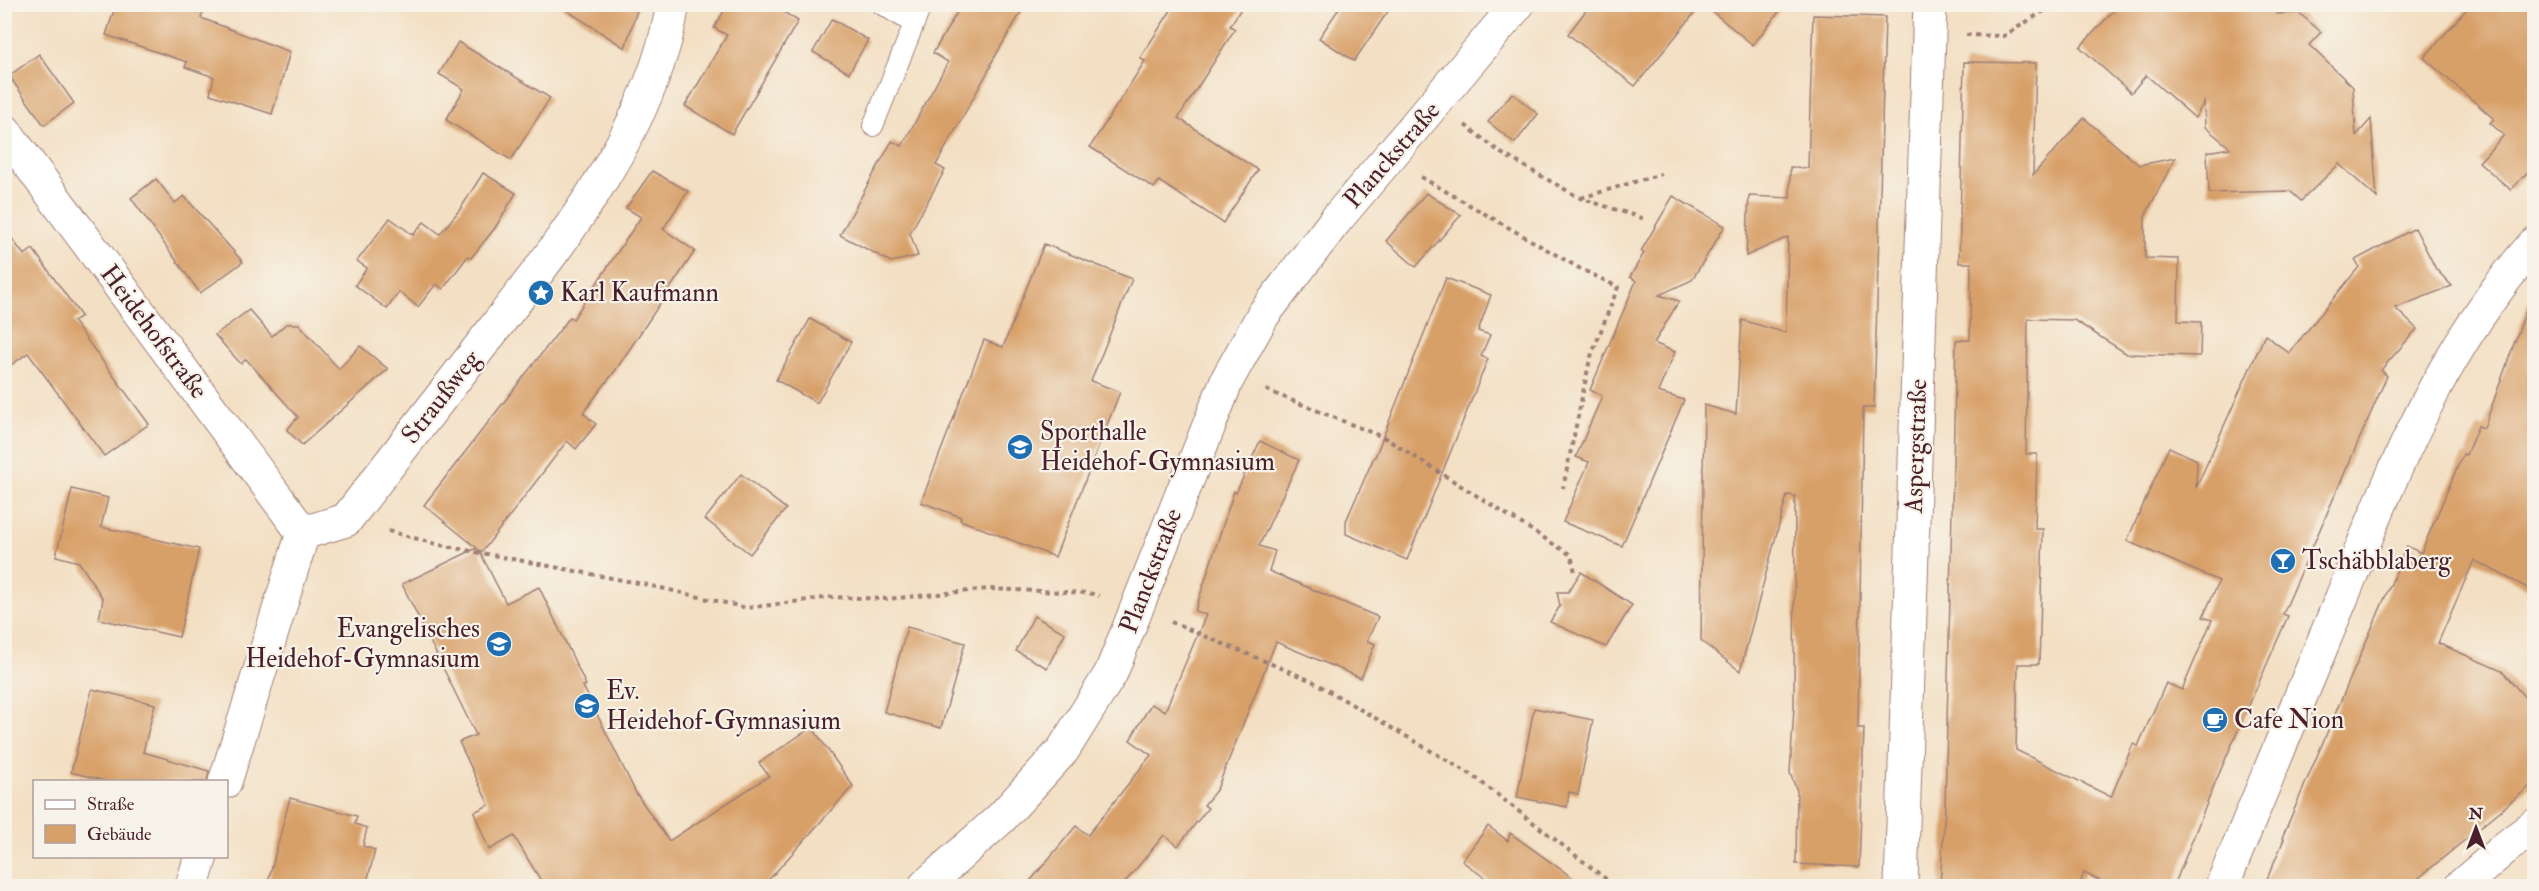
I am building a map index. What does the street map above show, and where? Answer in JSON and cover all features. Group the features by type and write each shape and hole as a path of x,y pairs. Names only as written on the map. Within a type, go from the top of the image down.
{"street":[{"name":"Straußweg","path":"346,519 522,292 616,158 661,54 668,34 673,4"},
{"name":"Planckstraße","path":"925,886 1001,818 1063,750 1111,673 1138,608 1180,493 1229,376 1263,315 1335,221 1518,4"},
{"name":"Aspergstraße","path":"1901,886 1929,20"},
{"name":"Heidehofstraße","path":"4,130 303,533"},
{"path":"2222,886 2399,458 2438,379 2472,325 2508,273 2535,244"},
{"path":"226,780 303,533 346,519"},
{"path":"2461,886 2505,848 2535,826"},
{"path":"192,886 200,858"}],"lane":[{"path":"881,4 913,23"},
{"path":"873,126 922,4"}],"path":[{"path":"1929,20 2004,36 2055,4"},
{"path":"1437,102 1501,153 1580,198 1646,219"},
{"path":"1389,158 1579,268 1618,287 1590,359 1563,488"},
{"path":"1580,198 1661,174"},
{"path":"1229,376 1385,438 1571,555 1575,572"},
{"path":"346,519 440,545 648,585 747,608 832,597 887,598 989,589 1089,593 1138,608 1312,681 1472,775 1615,886"}],"building":[{"path":"116,4 206,4 201,18 290,52 272,114 210,94 214,77 185,67 187,62 106,35"},
{"path":"557,4 639,4 625,48"},
{"path":"728,4 771,4 798,21 732,134 685,106 727,35 714,28"},
{"path":"962,4 1026,4 936,165 945,170 910,233 918,256 891,262 840,235 892,141 902,146 948,62 933,53"},
{"path":"1175,4 1244,4 1230,26 1235,29 1178,118 1258,170 1223,223 1159,181 1154,188 1090,147 1145,61 1140,58"},
{"path":"1342,4 1393,4 1354,61 1319,38"},
{"path":"1591,4 1702,4 1635,86 1568,34"},
{"path":"1703,4 1785,4 1753,45"},
{"path":"2120,4 2267,4 2277,14 2299,13 2321,32 2309,45 2353,87 2356,136 2371,119 2377,198 2339,164 2301,201 2290,191 2209,193 2207,152 2230,148 2205,127 2204,102 2195,118 2146,75 2131,93 2080,47"},
{"path":"2471,4 2535,4 2535,164 2511,190 2479,162 2504,135 2490,123 2494,119 2424,58"},
{"path":"1813,15 1885,17 1874,408 1863,408 1858,728 1864,728 1859,867 1796,864 1797,791 1790,773 1794,707 1795,496 1787,495 1740,671 1701,641 1704,405 1736,414 1742,320 1786,333 1788,237 1746,256 1749,196 1790,198 1790,167 1808,168"},
{"path":"832,19 868,40 849,73 813,52"},
{"path":"458,42 550,98 511,160 446,120 464,89 439,74"},
{"path":"39,54 74,103 44,125 9,76"},
{"path":"1964,62 2036,63 2033,175 2084,118 2139,165 2175,158 2145,216 2145,258 2179,259 2178,321 2201,322 2200,356 2127,354 2074,320 2028,319 2026,454 2037,454 2035,529 2043,529 2039,664 2018,664 2016,750 2111,797 2133,744 2138,746 2166,683 2182,690 2212,620 2203,617 2219,581 2127,541 2169,447 2197,460 2196,488 2265,335 2289,353 2359,267 2355,260 2415,228 2436,269 2452,286 2395,308 2417,329 2381,370 2387,376 2283,614 2288,616 2215,783 2174,886 2111,886 2084,873 2079,886 1940,886 1945,808 1956,340 1970,340 1971,263 1959,263"},
{"path":"1512,93 1538,114 1515,143 1488,122"},
{"path":"652,171 688,191 663,229 695,251 615,371 583,413 596,424 576,449 567,441 482,552 479,550 506,603 539,587 586,685 583,686 636,793 669,841 769,776 759,763 812,727 853,786 763,886 544,886 514,836 489,850 474,812 489,805 459,742 476,735 402,584 477,548 424,505 570,317 573,319 641,217 626,208"},
{"path":"483,173 516,193 495,228 471,258 468,256 443,289 436,284 418,307 399,292 387,309 355,285 367,268 357,261 390,218 413,235 424,222 440,234 461,208"},
{"path":"156,179 175,203 184,196 243,262 200,293 131,198"},
{"path":"1426,193 1461,215 1416,267 1386,241"},
{"path":"1673,196 1725,226 1692,280 1659,295 1679,301 1654,343 1675,352 1658,392 1684,400 1622,546 1563,522 1589,462 1576,457 1602,396 1590,390 1636,281 1630,277 1644,253 1641,251"},
{"path":"4,228 24,255 33,249 81,316 73,321 149,424 104,456 28,353 4,370"},
{"name":"Sporthalle Heidehof-Gymnasium","path":"1044,244 1132,279 1091,381 1120,392 1055,557 960,520 961,517 921,502 984,340 1003,347"},
{"path":"1446,278 1491,295 1478,331 1490,335 1481,356 1488,359 1407,560 1346,534 1346,521 1375,457"},
{"path":"2530,299 2535,300 2535,592 2474,560 2438,643 2502,671 2535,709 2535,782 2409,886 2264,886 2284,839 2282,838 2407,546 2421,553 2463,454 2466,455 2478,426 2484,428"},
{"path":"249,310 272,336 286,324 299,324 339,369 360,346 388,369 302,445 287,430 298,417 246,359 241,364 215,335"},
{"path":"810,319 851,342 817,403 776,380"},
{"path":"1260,441 1299,460 1259,546 1275,551 1269,571 1378,617 1367,641 1375,644 1361,678 1276,642 1217,789 1204,805 1208,808 1178,846 1164,835 1122,886 1026,886 1076,826 1088,835 1151,755 1130,740 1151,704 1165,711 1206,615 1195,611 1234,491 1236,493"},
{"path":"741,474 786,509 750,554 705,519"},
{"path":"72,489 108,498 101,527 199,549 179,637 99,619 103,599 79,562 56,556"},
{"path":"1581,572 1632,605 1606,647 1550,622 1560,606 1557,592 1568,592"},
{"path":"1034,616 1065,633 1047,668 1016,651"},
{"path":"907,627 965,643 941,728 884,712"},
{"path":"92,689 155,704 143,752 209,771 207,780 101,780 71,772"},
{"path":"1534,708 1593,720 1578,794 1569,792 1567,807 1517,797"},
{"path":"290,798 357,816 355,824 367,828 363,846 375,850 366,886 267,886"},
{"path":"1488,826 1508,841 1510,833 1584,886 1496,886 1462,861"}],"place":[{"name":"Karl Kaufmann","path":"541,293"},
{"name":"Sporthalle Heidehof-Gymnasium","path":"1020,447"},
{"name":"Tschäbblaberg","path":"2283,561"},
{"name":"Evangelisches Heidehof-Gymnasium","path":"499,644"},
{"name":"Ev. Heidehof-Gymnasium","path":"587,706"},
{"name":"Cafe Nion","path":"2215,720"}]}
